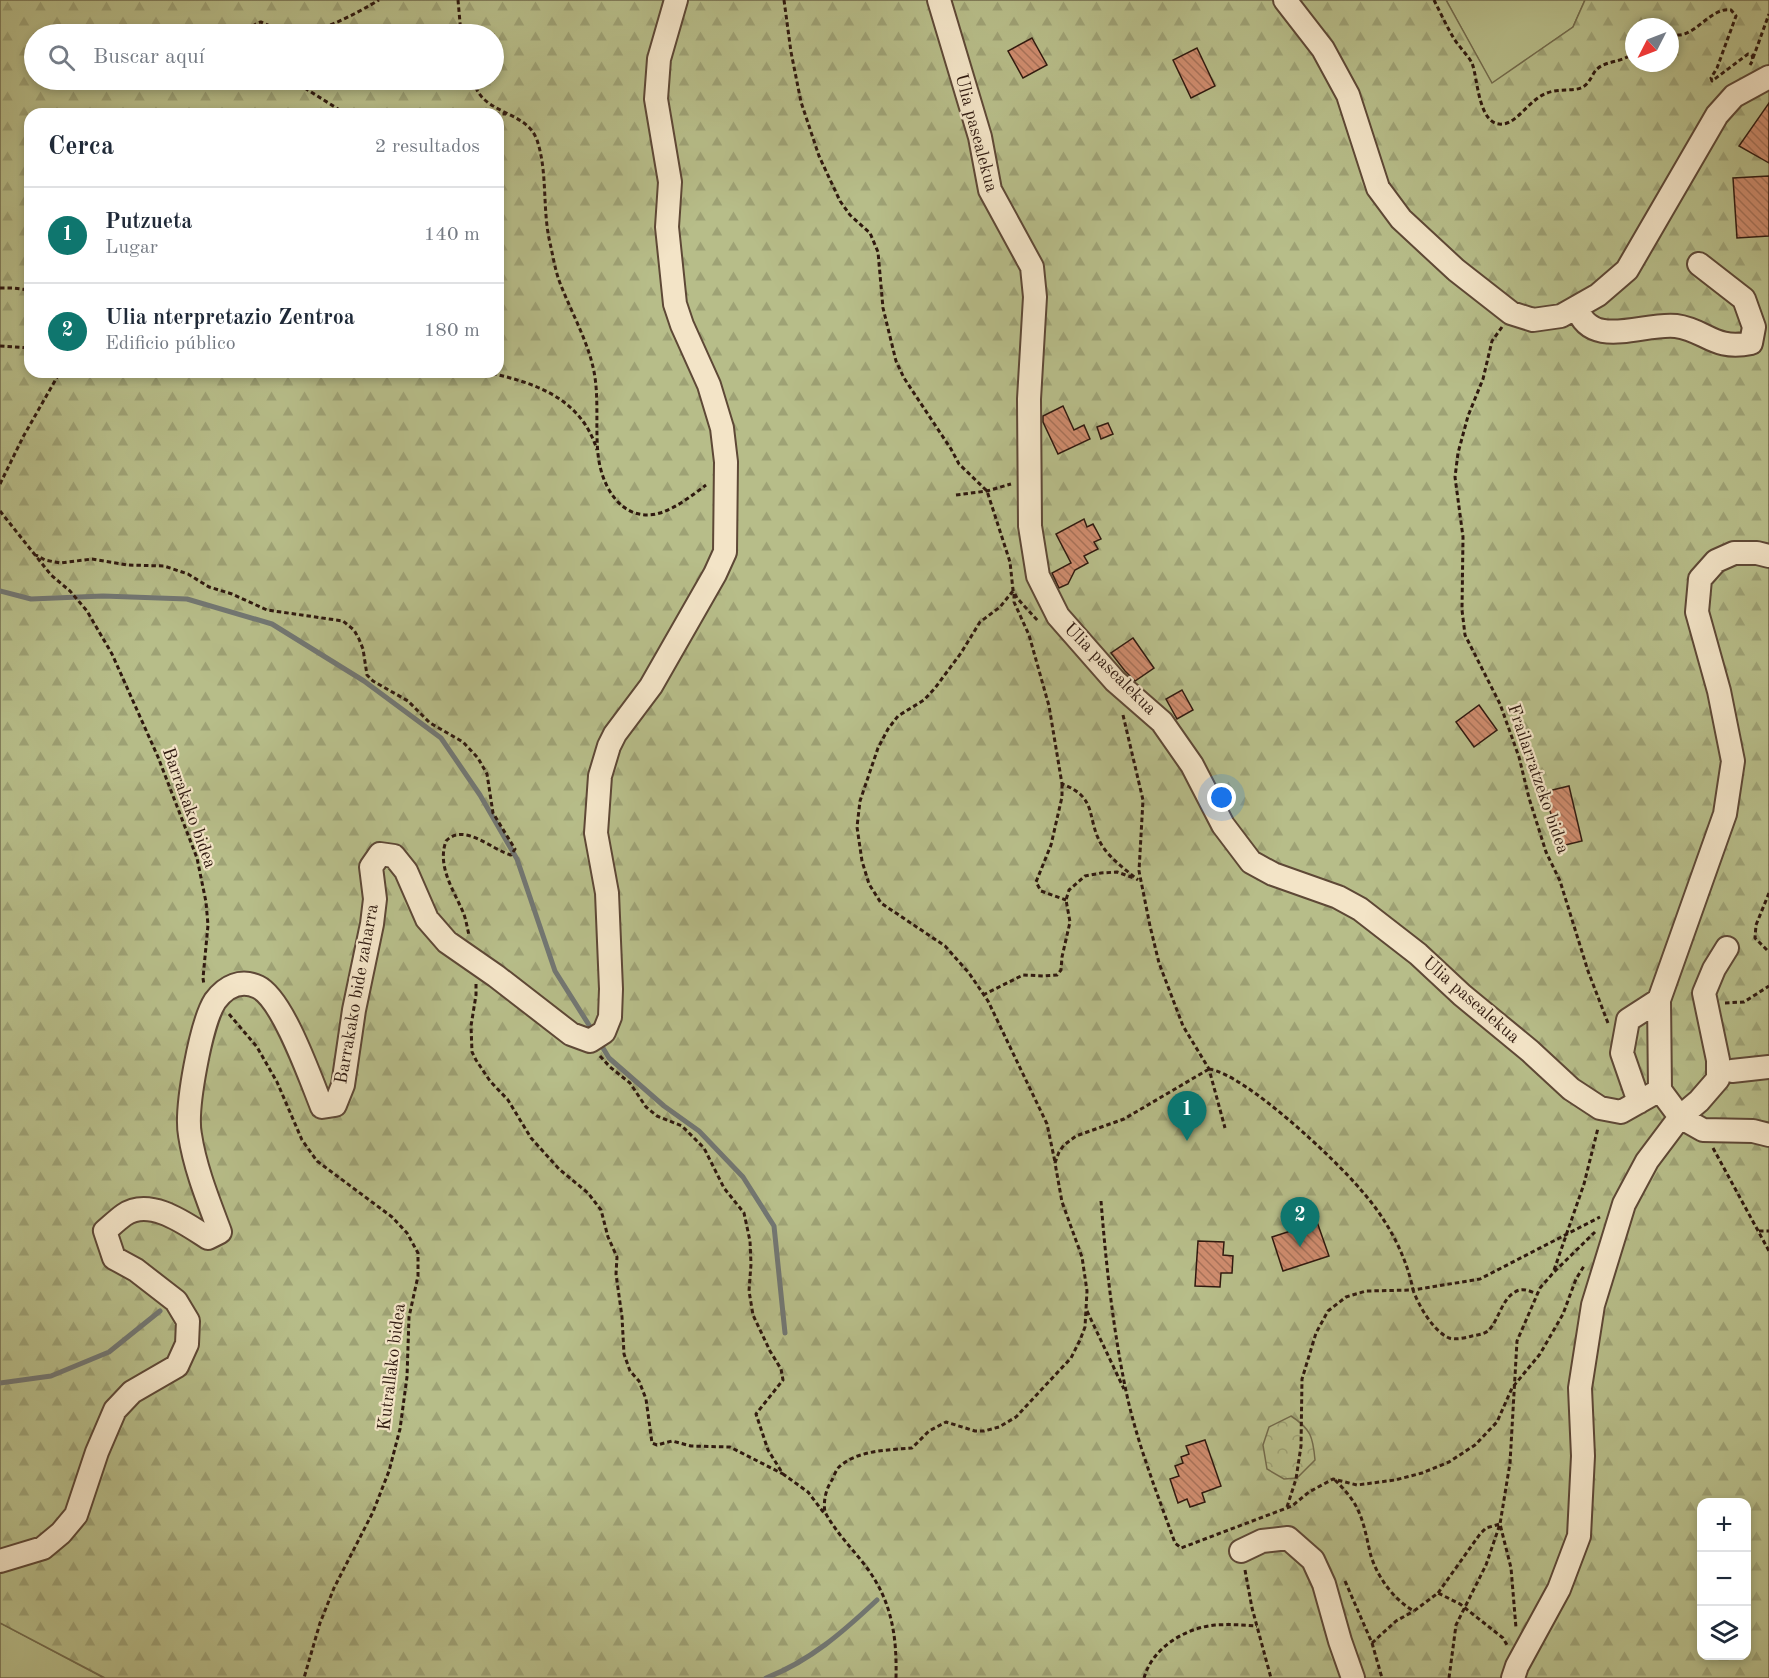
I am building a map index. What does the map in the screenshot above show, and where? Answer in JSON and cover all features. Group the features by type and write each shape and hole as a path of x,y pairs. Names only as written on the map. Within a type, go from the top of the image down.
{"street":[{"path":"590,1041 604,1032 610,1017 607,893 596,833 600,776 615,734 651,686 715,574 724,552 726,462 722,428 710,385 682,325 675,304 667,228 670,182 656,99 659,58 676,0"},
{"name":"Ulia pasealekua","path":"939,0 980,137 990,190 1032,267 1035,297 1029,399 1030,526 1038,576 1058,616 1115,681 1162,722 1192,765 1223,825 1251,862 1273,874 1338,897 1360,909 1418,954 1571,1089 1600,1108 1630,1107"},
{"path":"1285,0 1323,49 1348,95 1378,188 1401,219 1456,270 1511,313 1533,320 1561,316 1598,295 1627,270 1717,115 1758,73"},
{"path":"1577,307 1581,318 1594,329 1614,333 1677,326 1734,347 1751,343 1754,327 1744,299 1699,264"},
{"path":"1769,556 1757,553 1734,553 1716,561 1700,579 1697,612 1719,691 1733,761 1725,814 1659,1000 1660,1090 1680,1117 1703,1130 1753,1131 1769,1135"},
{"name":"Barrakako bide zaharra","path":"0,1561 43,1548 61,1533 76,1515 97,1452 115,1410 132,1392 177,1366 187,1344 188,1321 176,1301 136,1270 114,1258 105,1232 126,1214 148,1209 181,1221 208,1238 220,1232 203,1188 189,1133 192,1086 203,1029 215,1002 229,986 244,983 260,988 283,1015 322,1107 335,1105 343,1085 354,1010 372,924 375,899 371,867 380,854 394,856 406,871 427,919 447,942 496,976 571,1034 590,1041"},
{"path":"1515,1672 1559,1589 1579,1536 1583,1456 1581,1388 1593,1305 1624,1204 1647,1161 1680,1117 1699,1101 1718,1079 1718,1060 1704,993 1714,969 1727,948"},
{"path":"1659,1000 1628,1020 1622,1053 1630,1107 1660,1090"},
{"path":"1732,1071 1769,1067"},
{"path":"1241,1551 1262,1541 1288,1538 1312,1560 1324,1584 1353,1678"}],"path":[{"path":"330,24 348,18 379,0"},
{"path":"458,0 460,24"},
{"path":"784,0 801,102 819,156 840,201 849,214 870,233 878,252 883,308 896,361 904,378 959,464 987,491 1010,562 1014,602 1025,624 1049,706 1062,784 1062,797 1051,845 1036,882 1041,891 1066,900"},
{"path":"1434,0 1453,38 1472,64 1479,99 1485,111 1493,122 1502,125 1511,122 1537,97 1560,89 1575,89 1584,86 1597,69 1625,58"},
{"path":"1679,36 1685,34 1713,15 1726,9 1731,10 1736,16 1711,78 1712,81 1748,54 1752,55 1758,73"},
{"path":"1752,60 1769,14"},
{"path":"308,90 336,108"},
{"path":"477,90 495,108"},
{"path":"504,112 522,121 535,136 541,155 549,240 559,280 592,362 598,416 598,454"},
{"path":"0,288 24,289"},
{"name":"Frailarratzeko bidea","path":"1511,313 1492,340 1483,379 1458,453 1455,477 1463,537 1462,610 1465,635 1500,704 1546,852 1560,881 1588,971 1610,1027 1628,1020"},
{"path":"0,346 24,348"},
{"path":"504,376 532,385 561,399 575,412 592,434 603,478 611,495 626,511 639,515 660,513 708,484"},
{"path":"0,484 23,437 57,378"},
{"path":"956,495 987,491 1030,479"},
{"name":"Barrakako bidea","path":"0,511 51,575 70,591 87,611 112,654 158,757 197,858 208,925 203,978 207,996 240,1025 257,1047 277,1083 302,1140 316,1161"},
{"path":"829,1519 824,1504 828,1486 839,1467 871,1451 912,1448 929,1431 946,1422 975,1431 999,1427 1016,1417 1071,1358 1085,1327 1087,1291 1082,1257 1062,1202 1047,1124 1029,1082 969,973 945,946 881,903 870,884 862,861 857,827 860,801 878,748 888,729 898,716 924,700 950,668 980,622 1000,607 1014,590"},
{"path":"1014,590 1025,609 1042,624"},
{"path":"1123,714 1143,800 1139,880 1159,963 1183,1026 1209,1069 1225,1128"},
{"path":"1062,784 1080,792 1086,801 1099,840 1105,850 1139,880"},
{"path":"983,995 1023,975 1057,975 1070,922 1066,900 1069,890 1085,876 1110,872 1125,874 1139,880"},
{"path":"1769,893 1756,925 1755,938 1769,952"},
{"path":"1722,1003 1744,1002 1769,986"},
{"path":"590,1041 610,1067 630,1083 646,1107 657,1116 682,1126 704,1148 724,1188 744,1213 750,1241 752,1264 749,1291 753,1316 781,1369 783,1380 756,1414 768,1450 783,1474 808,1492 878,1584 889,1607 897,1646 896,1678"},
{"path":"1055,1163 1064,1145 1076,1136 1124,1119 1209,1069 1219,1070 1271,1105 1361,1189 1391,1232 1405,1257 1413,1290 1437,1330 1449,1338 1457,1339 1486,1333 1514,1292 1528,1290 1537,1294"},
{"path":"1554,1272 1584,1184 1600,1121 1604,1117 1630,1107"},
{"path":"1703,1130 1769,1251"},
{"name":"Kutrallako bidea","path":"304,1678 320,1623 334,1588 373,1512 389,1471 400,1429 406,1377 409,1317 418,1276 418,1253 407,1233 392,1217 316,1161"},
{"path":"1101,1201 1111,1296 1127,1395 1147,1465 1175,1543 1181,1548 1287,1507 1318,1486 1333,1479 1357,1485 1382,1483 1422,1473 1449,1462 1475,1445 1497,1422 1515,1385 1540,1354 1563,1314 1576,1279 1586,1261"},
{"path":"1287,1507 1296,1479 1301,1446 1302,1378 1316,1333 1328,1311 1346,1297 1366,1291 1413,1290 1480,1279 1624,1204"},
{"path":"1449,1678 1455,1628 1486,1565 1500,1524 1510,1463 1517,1341 1537,1294 1554,1272 1600,1228"},
{"path":"1758,1231 1769,1231"},
{"path":"1087,1309 1127,1395"},
{"path":"1333,1479 1358,1509 1372,1558 1383,1581 1401,1604 1414,1611 1438,1593 1480,1534 1486,1528 1500,1524"},
{"path":"1500,1524 1511,1568 1516,1629"},
{"path":"1241,1551 1252,1608 1271,1678"},
{"path":"1438,1593 1465,1607 1503,1638 1515,1672"},
{"path":"1144,1678 1147,1666 1166,1644 1186,1633 1213,1625 1257,1626"},
{"path":"1372,1643 1382,1678"}],"green space":[{"path":"0,0 1446,0 1492,83 1573,27 1585,0 1769,0 1769,1678 105,1678 0,1623"},
{"path":"1446,0 1585,0 1573,27 1492,84"},
{"path":"1291,1416 1310,1434 1315,1460 1297,1478 1284,1479 1267,1469 1263,1445 1269,1427"},
{"path":"0,1623 104,1678 0,1678"}],"building":[{"path":"1032,38 1047,65 1023,78 1008,51"},
{"path":"1197,48 1215,86 1191,98 1173,60"},
{"path":"1769,103 1769,163 1739,146"},
{"path":"1769,176 1769,236 1737,238 1733,178"},
{"path":"1063,406 1074,430 1084,425 1090,439 1058,454 1043,422 1043,416"},
{"path":"1108,423 1113,434 1101,439 1097,427"},
{"path":"1084,519 1087,527 1093,524 1101,539 1094,542 1098,549 1084,556 1088,563 1075,570 1068,584 1059,588 1052,573 1071,563 1056,534"},
{"path":"1133,638 1154,668 1135,681 1111,653"},
{"path":"1182,690 1193,710 1177,719 1166,699"},
{"path":"1479,705 1497,730 1474,747 1456,722"},
{"path":"1569,786 1582,841 1561,846 1544,792"},
{"path":"1316,1219 1329,1256 1283,1271 1272,1237 1303,1227 1302,1223"},
{"path":"1198,1241 1224,1242 1223,1255 1233,1256 1232,1273 1221,1273 1220,1287 1195,1286"},
{"path":"1205,1440 1221,1486 1202,1493 1205,1502 1190,1507 1187,1499 1178,1503 1170,1479 1179,1476 1175,1466 1183,1463 1181,1457 1189,1454 1186,1446"}],"waterway":[{"path":"0,591 31,599 103,596 187,599 272,624 364,681 441,738 480,795 517,859 555,971 589,1025"},
{"path":"603,1048 609,1058 664,1106 699,1131 743,1177 774,1226 785,1333"},
{"path":"0,1383 51,1376 109,1352 160,1311"},
{"path":"766,1678 797,1663 825,1645 877,1600"}],"place":[{"name":"Putzueta","path":"1187,1141"},
{"name":"Ulia nterpretazio Zentroa","path":"1300,1247"}]}
